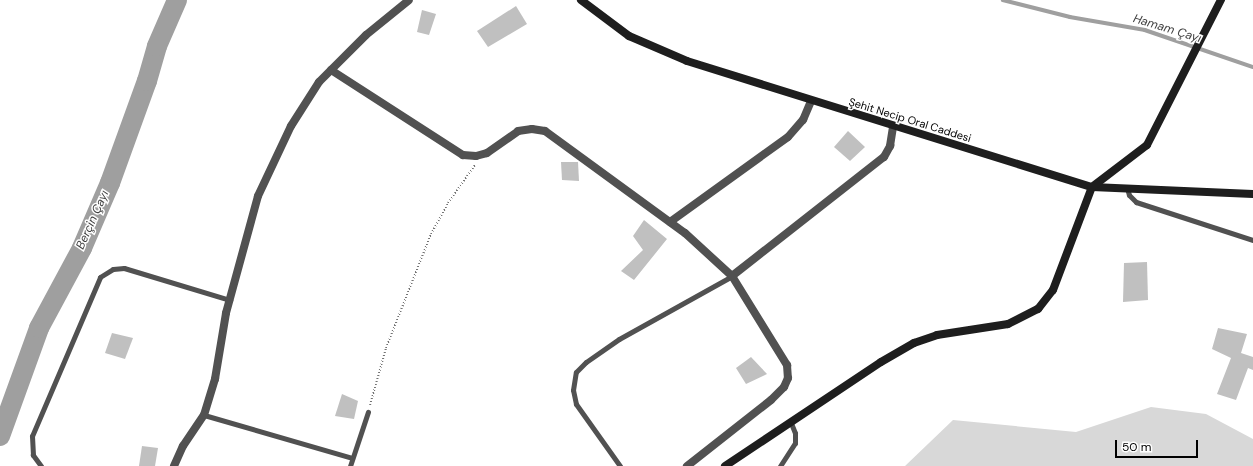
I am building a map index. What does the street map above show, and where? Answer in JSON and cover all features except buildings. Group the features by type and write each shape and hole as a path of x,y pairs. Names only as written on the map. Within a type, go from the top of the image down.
{"street":[{"path":"174,466 183,446 204,415 215,379 230,300 258,196 292,126 319,82 366,35 409,0"},
{"name":"Şehit Necip Oral Caddesi","path":"581,0 611,24 662,52 811,101 1092,186 1253,194"},
{"path":"725,466 881,362 914,343 937,335 1008,324 1038,309 1053,290 1092,186 1147,145 1176,91 1221,0"},
{"path":"331,70 463,155 476,156 487,153 518,131 532,129 545,131 670,222 732,276 787,365 788,378 784,387 771,400 687,466"},
{"path":"670,222 788,137 803,120 811,101"},
{"path":"732,276 884,157 892,139 893,126"}],"lane":[{"path":"1127,188 1129,196 1136,202 1253,240"},
{"path":"41,466 33,455 32,436 100,277 113,269 124,268 230,300"},
{"path":"620,466 576,404 573,390 576,372 586,362 619,339 732,276"},
{"path":"350,466 368,412"},
{"path":"204,415 352,458"},
{"path":"780,466 795,443 795,433 791,423"}],"path":[{"path":"368,412 386,348 428,240 448,203 473,170 476,156"}],"shaded area":[{"path":"1151,407 1206,414 1253,439 1253,466 905,466 953,420 1076,432"}],"waterway":[{"name":"Berçin Çayı","path":"0,436 39,328 82,248 110,183 147,81 157,46 177,0"},
{"name":"Hamam Çayı","path":"1003,0 1070,17 1145,30 1253,67"}]}
